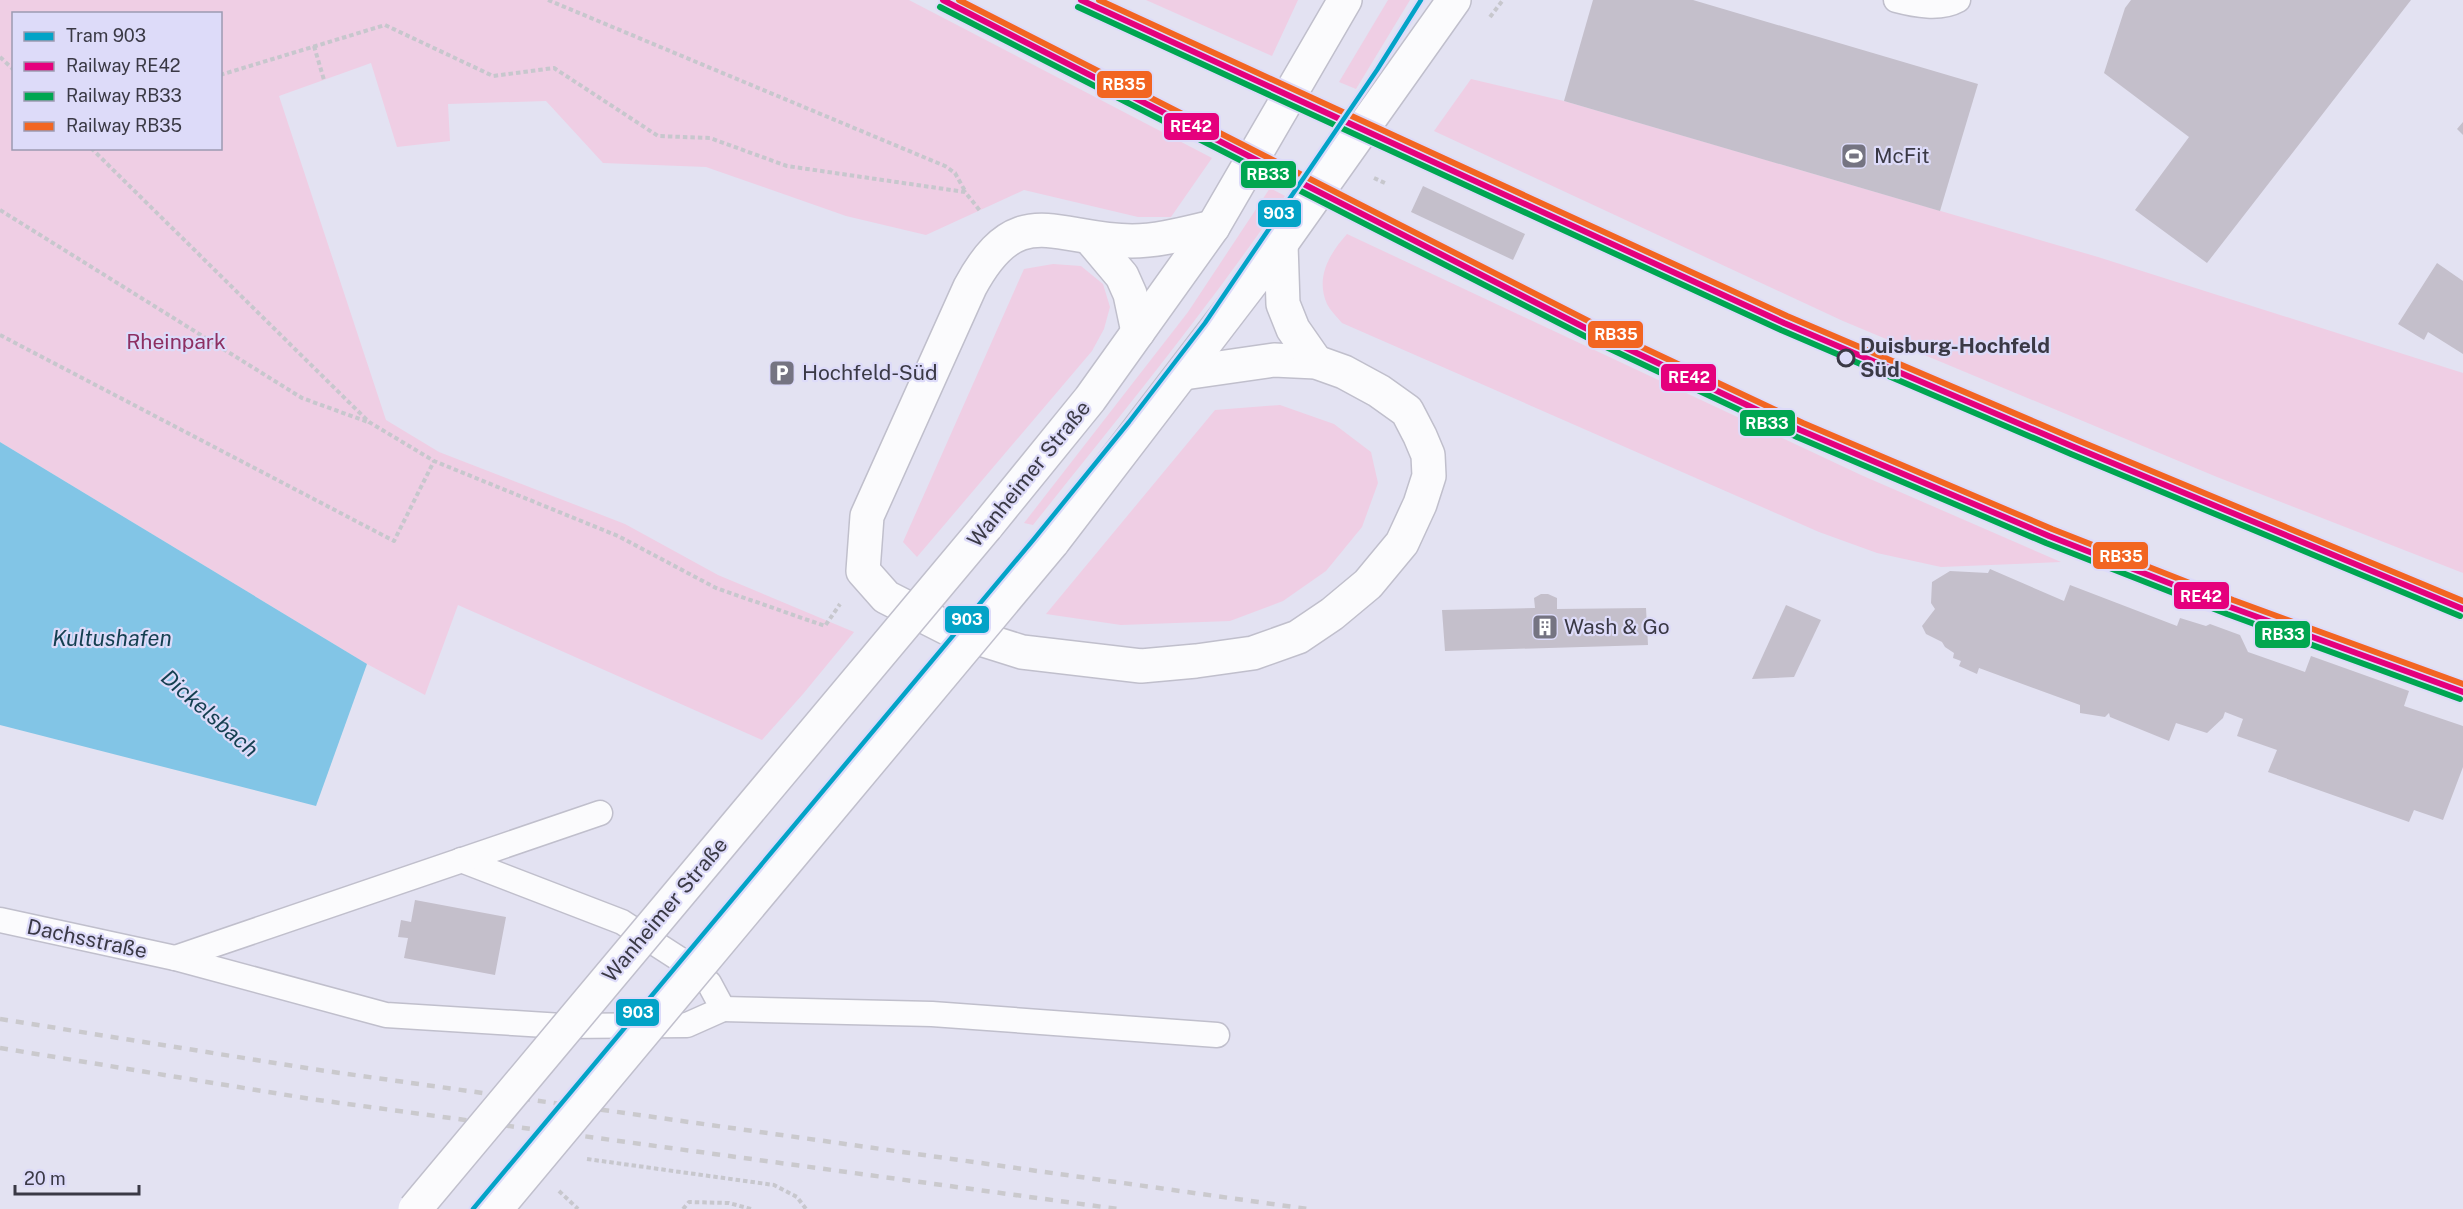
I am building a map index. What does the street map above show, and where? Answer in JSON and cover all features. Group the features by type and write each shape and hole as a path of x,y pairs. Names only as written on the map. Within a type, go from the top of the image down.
{"street":[{"name":"Wanheimer Straße","path":"415,1209 986,527 1090,399 1213,227 1345,0"},
{"path":"496,1209 1052,543 1281,244 1454,0"},
{"path":"1184,373 1274,360 1316,362 1344,372 1379,391 1407,411 1428,455 1429,476 1420,504 1402,543 1368,584 1332,614 1298,637 1253,652 1196,661 1141,666 1022,652 949,628 886,597 863,571 867,516 970,288 983,266 1004,241 1024,232 1045,229 1090,238 1134,241 1168,237 1213,227"},
{"path":"1090,238 1122,276 1130,294 1138,333"},
{"path":"1281,244 1283,304 1293,329 1316,362"}],"lane":[{"path":"1896,0 1910,4 1948,6 1958,0"},
{"path":"175,958 600,813"},
{"path":"461,860 622,922 687,964 709,983 723,1009 932,1014 1217,1035"},
{"name":"Dachsstraße","path":"0,920 175,958 386,1015 562,1026 687,1025 723,1009"}],"path":[{"path":"548,0 945,166 956,173 965,192 1004,241"},
{"path":"222,74 385,25 493,76 555,68 658,136 710,138 787,166 965,192"},
{"path":"314,46 324,80"},
{"path":"0,57 12,68"},
{"path":"93,150 369,422"},
{"path":"1374,178 1388,184"},
{"path":"0,210 302,398 369,422 434,461 618,536 716,588 825,626 863,571"},
{"path":"0,335 394,541 434,461"},
{"path":"582,1158 774,1185 797,1197 806,1209"},
{"path":"556,1189 578,1209"},
{"path":"683,1209 689,1202 729,1203 751,1209"}],"green space":[{"name":"Rheinpark","path":"0,0 909,0 1212,158 1171,217 1138,217 1024,190 926,235 846,216 706,167 603,163 546,101 448,104 450,141 397,147 371,63 279,96 386,420 439,452 625,524 718,575 854,632 762,740 458,605 425,695 367,664 0,442"},
{"path":"1146,0 1298,0 1272,56"},
{"path":"1388,0 1410,0 1356,89 1339,82"},
{"path":"1471,79 1564,101 2098,257 2463,373 2463,573 2217,477 1843,321 1434,131"},
{"path":"1270,188 1285,196 1225,280 1033,525 1024,523 1188,312"},
{"path":"1347,234 1861,475 2061,562 1941,567 1877,553 1819,532 1342,323 1327,304 1323,284 1330,257"},
{"path":"1053,264 1081,266 1103,284 1110,307 1104,329 1092,351 917,557 903,542 1024,269"},
{"path":"1280,405 1334,424 1371,452 1378,483 1362,527 1326,571 1283,601 1230,621 1121,625 1046,614 1215,410"}],"water":[{"name":"Kultushafen","path":"0,442 367,664 316,806 0,725"}],"building":[{"name":"McFit","path":"1593,0 1693,0 1978,84 1940,211 1564,101"},
{"path":"2131,0 2411,0 2207,263 2135,210 2189,137 2104,73 2125,8"},
{"path":"2463,122 2463,135 2457,129"},
{"path":"1423,186 1525,234 1513,260 1411,212"},
{"path":"2437,263 2463,281 2463,354 2428,332 2424,340 2398,324"},
{"path":"1990,569 2064,601 2070,585 2177,626 2180,618 2206,626 2210,624 2240,635 2248,652 2305,672 2311,656 2409,691 2404,706 2463,726 2463,767 2443,820 2414,810 2409,822 2268,772 2277,750 2237,736 2243,719 2225,712 2223,718 2207,733 2176,723 2169,741 2110,717 2109,713 2105,717 2080,713 2080,705 1979,668 1977,674 1959,666 1961,661 1953,658 1954,653 1942,642 1926,634 1922,626 1935,609 1931,603 1932,582 1950,571 1988,573"},
{"name":"Wash & Go","path":"1541,594 1557,598 1557,609 1646,608 1648,645 1445,651 1442,610 1535,608 1534,598"},
{"path":"1786,605 1821,620 1794,677 1752,679"},
{"path":"415,900 506,917 495,975 404,958 408,938 398,937 401,920 411,922"}],"railway":[{"path":"0,1019 319,1070 1308,1209"},
{"path":"0,1048 311,1099 1118,1209"}],"tram line":[{"name":"903","path":"473,1209 1034,539 1129,422 1205,323 1377,70 1421,0"}],"rail line":[{"name":"RE42","path":"943,0 1609,340 1800,430 2049,536 2230,607 2463,692"},
{"name":"RB35","path":"959,0 1612,333 1803,423 2052,529 2233,600 2463,684"},
{"name":"RE42","path":"1081,0 1784,323 2463,609"},
{"name":"RB35","path":"1099,0 1787,316 2463,601"},
{"name":"RB33","path":"940,7 1606,347 1797,437 2046,543 2227,614 2460,699"},
{"name":"RB33","path":"1078,7 1781,330 2460,616"}],"place":[{"name":"McFit","path":"1854,156"},
{"name":"Duisburg-Hochfeld Süd","path":"1846,358"},
{"name":"Hochfeld-Süd","path":"782,373"},
{"name":"Wash & Go","path":"1545,627"}],"water label":[{"name":"Dickelsbach","path":"210,713"}]}
